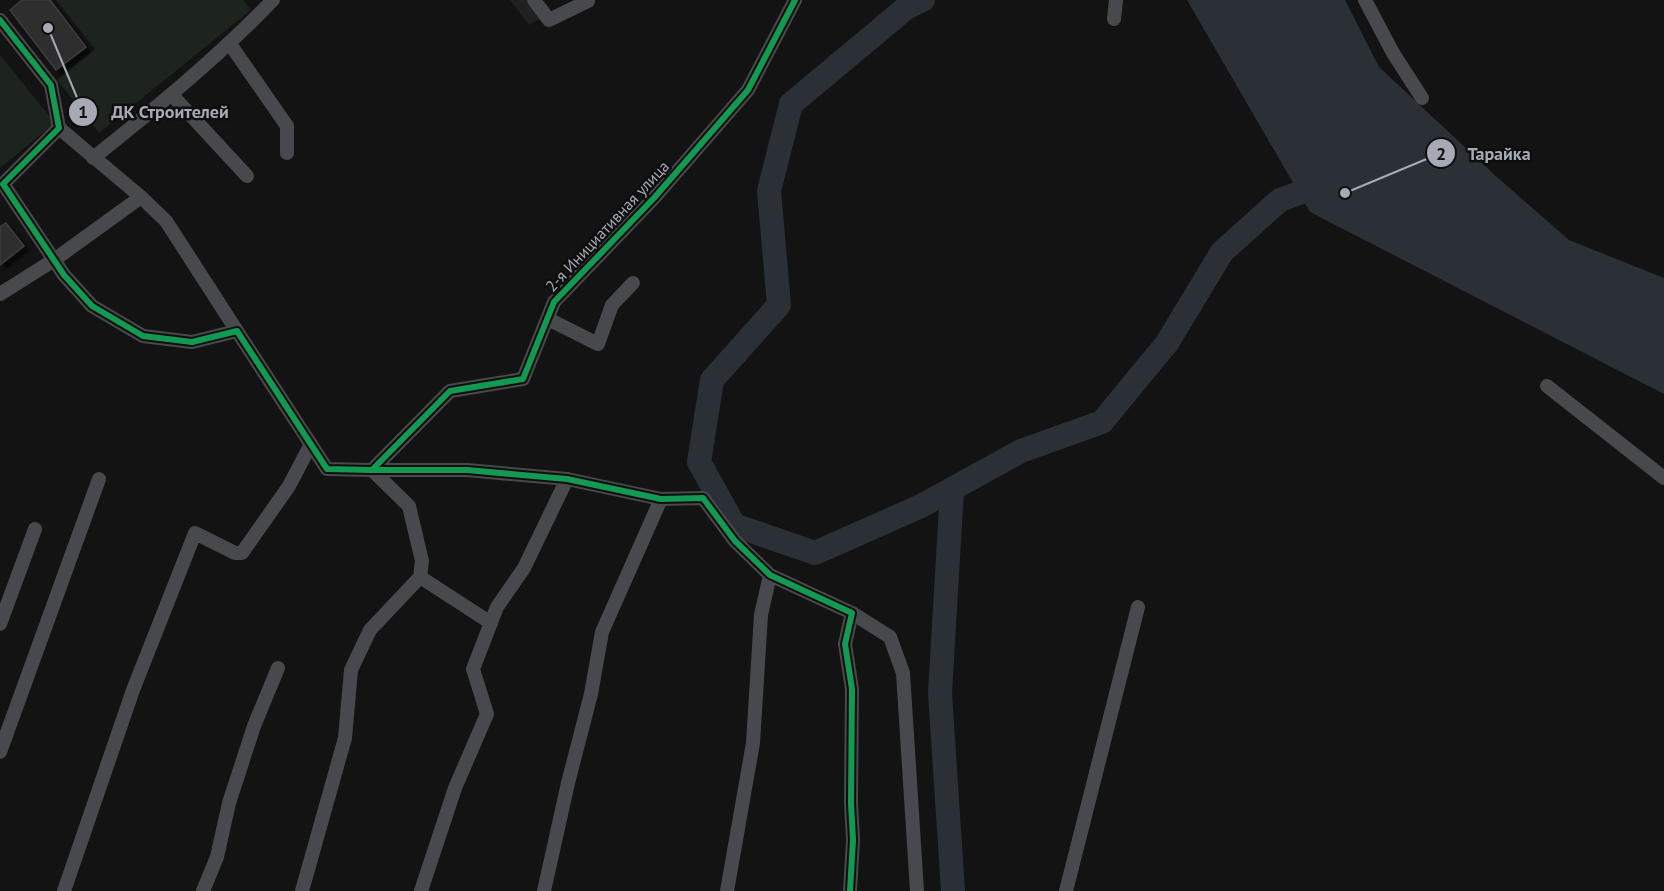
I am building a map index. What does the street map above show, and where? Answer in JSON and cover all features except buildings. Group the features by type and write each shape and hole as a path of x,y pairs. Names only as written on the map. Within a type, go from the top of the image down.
{"street":[{"path":"93,158 172,95 230,44 273,0"},
{"path":"534,0 549,20 588,1"},
{"name":"2-я Инициативная улица","path":"372,470 450,391 523,379 554,302 654,198 748,90 795,0"},
{"path":"1114,19 1116,0"},
{"path":"1365,0 1393,53 1422,98"},
{"path":"0,20 51,85 59,128 141,196 166,221 327,469 467,470 567,479 661,499 703,498 735,541 770,575 852,613 890,637 903,673 917,891"},
{"path":"230,44 287,126 287,153"},
{"path":"172,95 247,176"},
{"path":"59,128 3,184 54,260 92,306 143,336 192,342 237,331"},
{"path":"0,294 54,260 141,196"},
{"path":"548,319 598,344 612,305 633,284"},
{"path":"1547,386 1664,478"},
{"path":"64,891 133,690 195,533 235,553 243,553 289,486 311,444"},
{"path":"302,891 345,738 351,670 370,630 420,576 422,561 409,506 372,470"},
{"path":"0,752 99,479"},
{"path":"421,891 455,788 487,714 473,669 497,607 524,568 567,479"},
{"path":"544,891 591,694 602,632 661,499"},
{"path":"0,624 35,529"},
{"path":"727,891 753,742 760,615 770,575"},
{"path":"420,576 490,623"},
{"path":"1066,891 1138,607"},
{"path":"850,891 854,840 851,803 852,689 845,644 852,613"},
{"path":"203,891 217,857 229,803 254,726 279,668"}],"shaded area":[{"path":"56,0 243,0 251,10 99,133 57,80 95,49"},
{"path":"510,0 526,0 540,19 529,25"},
{"path":"1187,0 1345,0 1379,67 1498,178 1569,240 1664,278 1664,394 1310,212"},
{"path":"0,55 55,123 0,168"}],"waterway":[{"path":"923,0 906,8 791,104 769,191 779,305 712,380 699,462 734,525 815,553 921,506 1021,451 1102,422 1167,343 1222,252 1280,200 1330,182"},
{"path":"952,490 940,693 953,891"}],"cycle path":[{"path":"0,20 51,85 59,128 3,184 64,275 92,306 143,336 192,342 237,331 327,469 372,470 450,391 523,379 554,302 654,198 748,90 795,0"},
{"path":"372,470 467,470 567,479 661,499 703,498 735,541 770,575 852,613 845,644 852,689 853,840 850,891"}],"place":[{"name":"ДК Строителей","path":"48,28"},
{"name":"Тарайка","path":"1345,193"}]}
